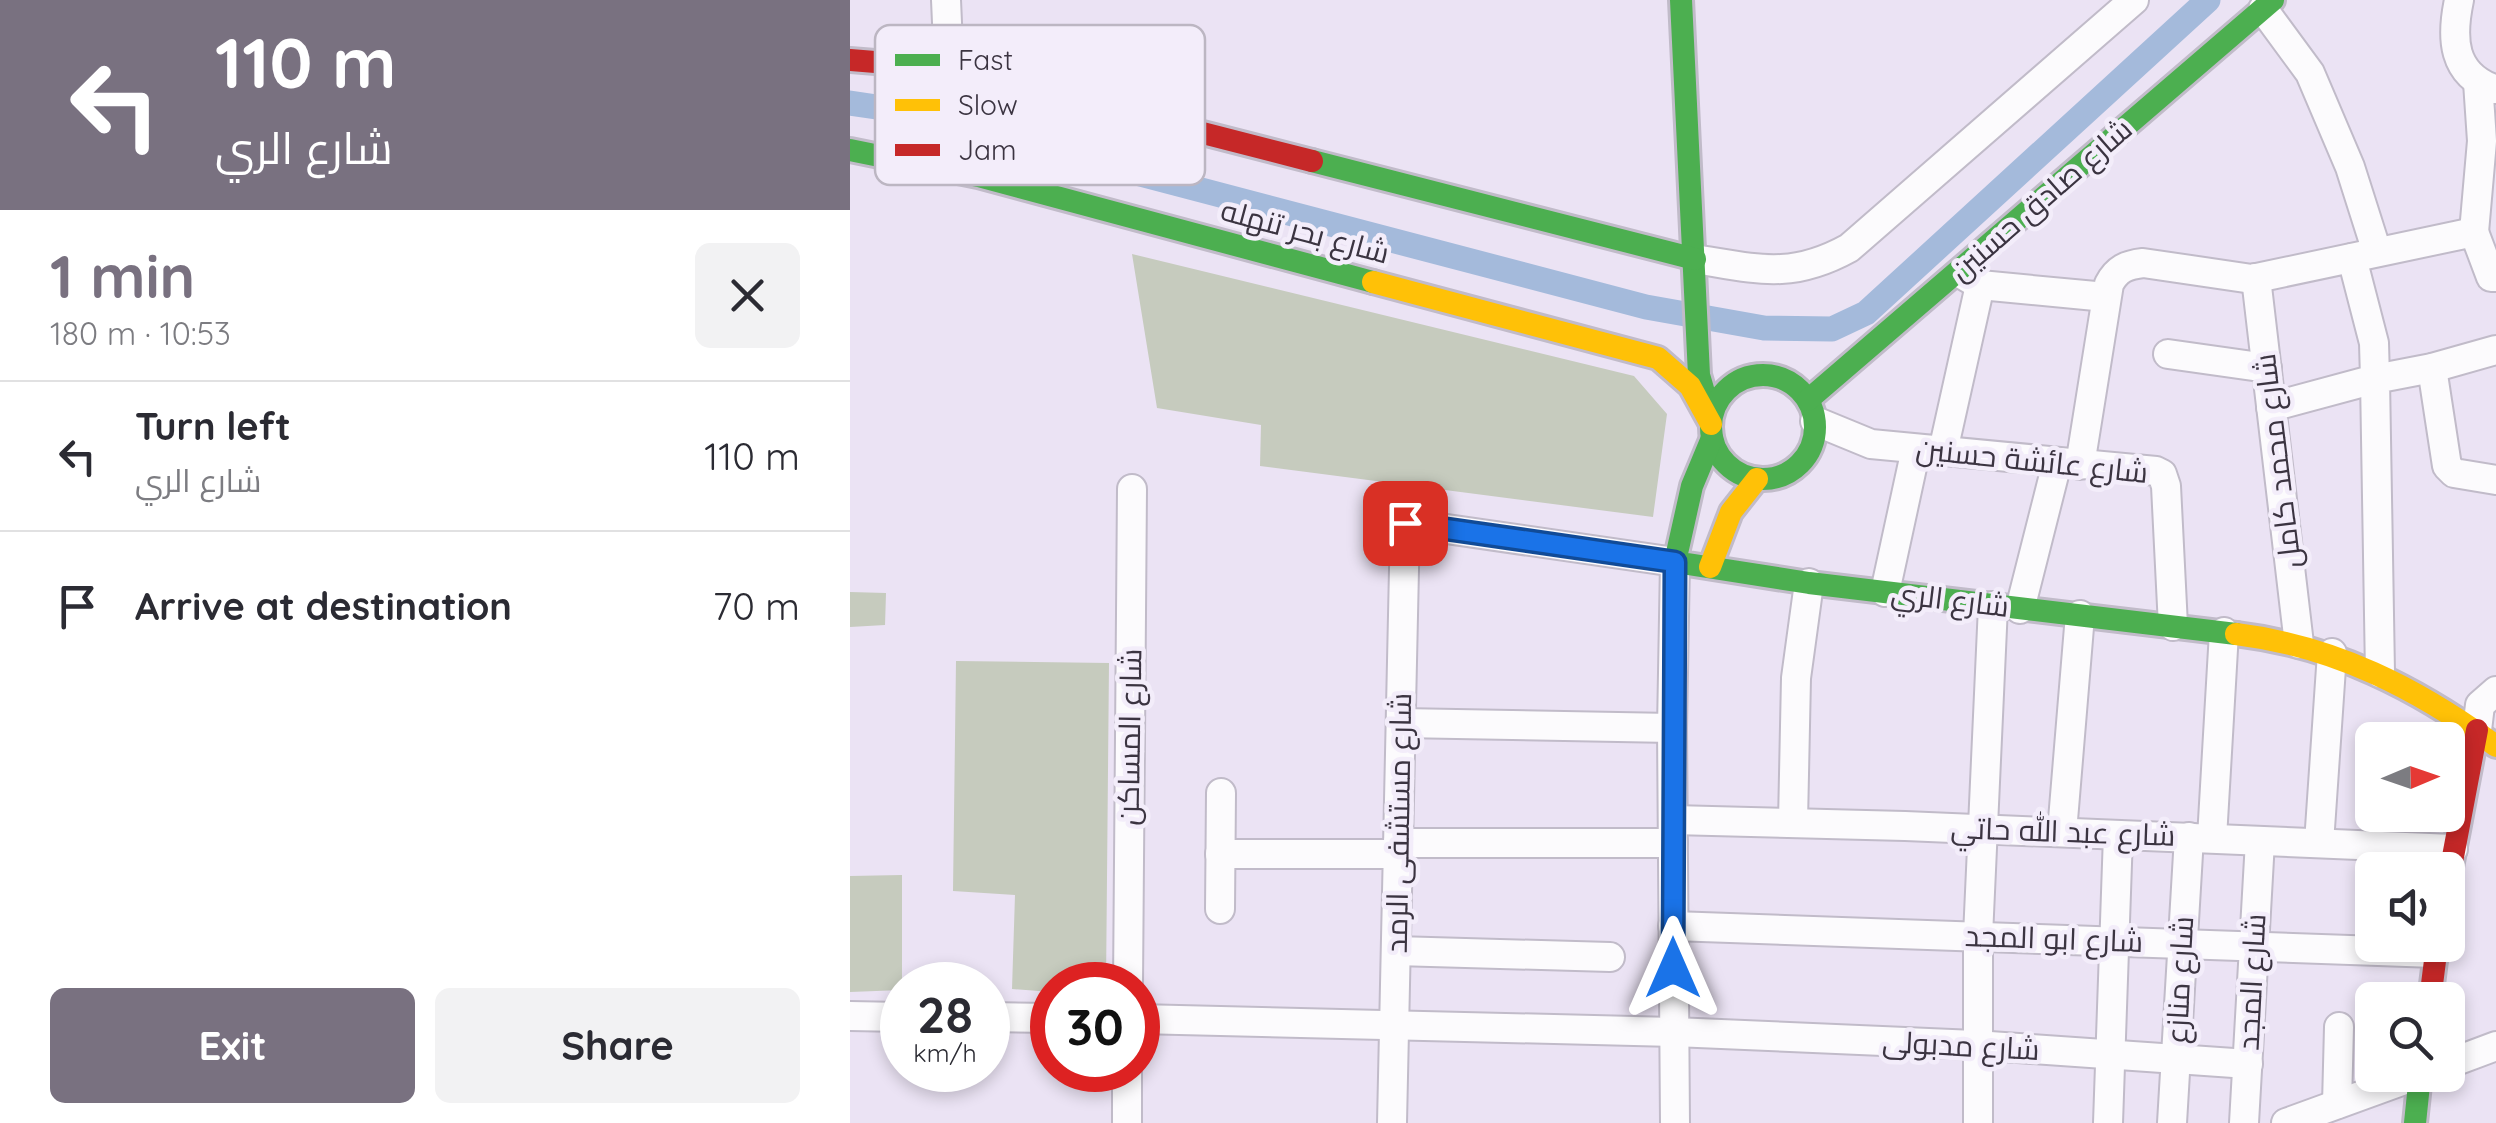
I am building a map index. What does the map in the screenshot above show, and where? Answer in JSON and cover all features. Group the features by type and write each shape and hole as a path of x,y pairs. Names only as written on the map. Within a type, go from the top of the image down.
{"main road":[{"path":"1680,0 1699,375 1711,427 1718,453 1742,475 1773,479 1800,464 1815,436 1812,410 1797,386 1782,377 1724,360 1698,329"},
{"name":"شارع صادق حسنين","path":"1812,410 1968,278 2268,4"},
{"path":"850,60 875,62"},
{"path":"1205,134 1696,260"},
{"name":"شارع بحر تنهله","path":"850,150 875,155"},
{"name":"شارع بحر تنهله","path":"1012,185 1658,358 1682,375 1694,390 1711,427"},
{"path":"1658,358 1680,346 1698,329"},
{"path":"1675,562 1692,486 1718,401 1729,387 1764,374"},
{"path":"1710,567 1731,512 1757,479"},
{"name":"شارع الري","path":"1675,562 1808,583 2299,644 2332,652 2380,673 2438,703 2486,738"},
{"path":"2453,852 2486,738"},
{"path":"2415,1123 2418,1092"}],"street":[{"path":"946,0 947,25"},
{"path":"1696,260 1794,270 1821,264 1849,248 2134,0"},
{"path":"2459,0 2453,41 2460,63 2487,86 2474,232 2491,277 2496,276"},
{"path":"2268,4 2310,73 2350,167 2374,343 2380,673"},
{"path":"1978,1123 1976,1046 1982,829 2006,607 2068,464 2106,297 2116,272 2128,265 2142,264 2256,278 2474,232"},
{"path":"1885,592 1929,450 1968,278 2106,297"},
{"name":"شارع محمد كامل","path":"2256,278 2299,644"},
{"path":"2271,407 2496,350"},
{"path":"2168,354 2267,368"},
{"path":"2432,368 2447,466 2454,473 2496,480"},
{"name":"شارع عائشة حسنين","path":"1812,410 1862,442 2151,470 2165,480 2173,626"},
{"name":"شارع المساكن","path":"1128,962 1132,489"},
{"name":"شارع الري","path":"1405,523 1675,562"},
{"name":"شارع مستشفى الرمد","path":"1392,1123 1405,523"},
{"path":"1674,1123 1675,562"},
{"path":"1793,822 1796,678 1808,583"},
{"path":"2062,832 2080,616"},
{"name":"شارع منازع","path":"2172,1123 2182,944 2200,838 2224,632"},
{"path":"2319,843 2332,652"},
{"path":"2486,738 2480,705 2496,691"},
{"path":"1400,723 1672,728"},
{"path":"1220,910 1222,792"},
{"name":"شارع عبد الله حاتي","path":"1220,854 1398,849 1793,822 2453,849"},
{"path":"2108,1123 2118,835"},
{"name":"شارع المجد","path":"2244,1123 2260,841"},
{"name":"شارع ابو المجد","path":"1673,926 2355,948"},
{"path":"1396,950 1610,957"},
{"path":"850,1016 880,1017"},
{"name":"شارع مدبولى","path":"1160,1020 1674,1032 2248,1064"},
{"path":"2337,1104 2339,1027"},
{"path":"2465,1058 2496,1046"},
{"path":"1127,1092 1127,1123"},
{"path":"2286,1123 2371,1092"}],"shaded area":[{"path":"1132,254 1634,376 1667,414 1653,517 1260,466 1261,425 1157,408"},
{"path":"850,592 886,593 885,625 850,627"},
{"path":"956,661 1109,663 1106,962 1030,962 1030,990 1012,989 1015,895 953,891"},
{"path":"902,875 902,962 880,962 880,991 850,992 850,876"}],"waterway":[{"path":"1182,185 1646,307 1764,328 1832,329 1866,313 2208,0"},
{"path":"850,103 875,107"}],"traffic: fast":[{"path":"1681,0 1699,375 1708,406"},
{"path":"1808,400 2273,0"},
{"path":"850,150 875,155"},
{"path":"1312,161 1695,259"},
{"path":"1012,185 1373,282"},
{"path":"1763,375 1783,379 1800,390 1811,407 1815,427 1811,447 1800,464 1783,475 1763,479 1743,475 1726,464 1715,447 1711,427 1715,407 1726,390 1743,379 1763,375"},
{"path":"1712,438 1692,486 1675,562 1809,583 2236,634"},
{"path":"2415,1123 2418,1092"}],"traffic: slow":[{"path":"1373,282 1658,358 1690,386 1711,424"},
{"path":"1710,567 1731,512 1757,479"},
{"path":"2236,634 2341,659 2405,688 2496,746"}],"traffic: jam":[{"path":"850,60 875,62"},
{"path":"1205,134 1312,161"},
{"path":"2454,852 2477,730"},
{"path":"2432,982 2435,962"}],"route":[{"path":"1405,523 1675,562 1673,968"}]}
